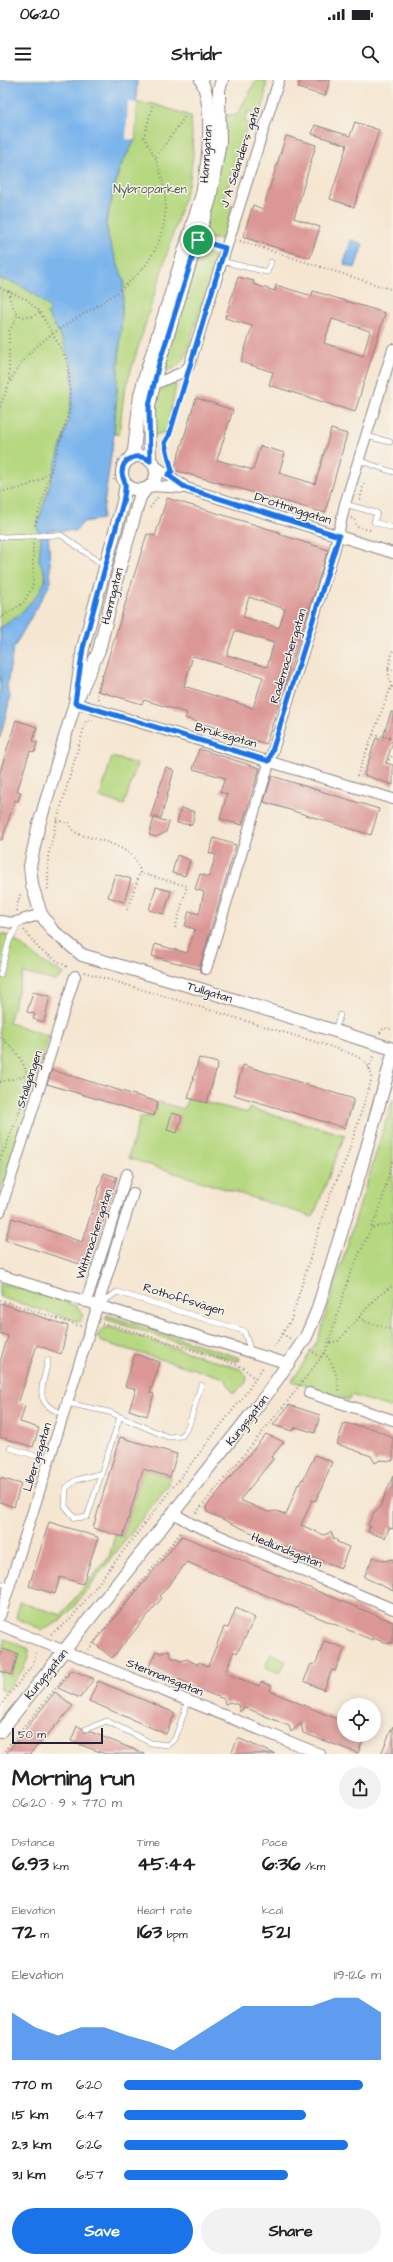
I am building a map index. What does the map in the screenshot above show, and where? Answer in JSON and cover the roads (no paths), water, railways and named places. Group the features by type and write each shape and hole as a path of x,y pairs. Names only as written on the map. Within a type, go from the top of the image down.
{"street":[{"name":"Hamngatan","path":"130,459 134,451 140,395 198,208 207,172 209,123 206,91 201,80"},
{"name":"Hamngatan","path":"152,463 149,406 158,367 197,243 214,178 220,142 220,90 222,80"},
{"name":"J A Selanders gata","path":"155,384 183,372 188,366 220,261 279,80"},
{"name":"Rademachergatan","path":"206,969 339,536 345,504 358,460 390,370 393,349"},
{"path":"140,456 152,463 156,476 148,487 135,490 126,484 122,473 126,463 130,459 140,456"},
{"name":"Drottninggatan","path":"152,463 186,488"},
{"name":"Hamngatan","path":"40,914 34,894 30,866 38,828 75,703 83,648 123,502 126,484"},
{"name":"Drottninggatan","path":"148,487 164,486 186,488 393,553"},
{"name":"Hamngatan","path":"75,703 86,682 99,650 119,570 140,497 148,487"},
{"path":"105,567 119,570"},
{"name":"Bruksgatan","path":"75,703 393,799"},
{"path":"0,921 13,923 40,914"},
{"name":"Tullgatan","path":"40,914 52,930 82,955 393,1049"},
{"name":"Stallgången","path":"0,1212 75,972"},
{"name":"Kungsgatan","path":"0,1732 289,1364 306,1337 317,1311 361,1169 393,1054"},
{"name":"Wittmachergatan","path":"86,1302 127,1174"},
{"name":"Wittmachergatan","path":"98,1305 133,1193"},
{"path":"0,1275 289,1364"},
{"name":"Libergsgatan","path":"0,1616 5,1584 49,1460 98,1305"},
{"path":"309,1393 393,1420"},
{"name":"Hedlundsgatan","path":"173,1513 205,1530 393,1609"},
{"name":"Stenmansgatan","path":"0,1625 43,1644 65,1651 320,1754"}],"lane":[{"path":"220,261 267,272 271,262"},
{"path":"366,435 390,442"},
{"path":"358,460 393,472"},
{"path":"345,504 377,513 374,522 393,528"},
{"path":"0,537 62,535 105,567"},
{"path":"0,975 9,941 20,920"},
{"path":"334,1031 340,1016"},
{"name":"Rothoffsvägen","path":"98,1305 117,1292 244,1331 251,1352"},
{"path":"48,1360 41,1397 46,1406 64,1414"},
{"path":"67,1403 109,1412 168,1437 182,1436 189,1425 201,1386"},
{"path":"99,1474 76,1480 66,1488 65,1506 75,1518 87,1516 99,1474 120,1417"},
{"path":"10,1448 49,1460"},
{"path":"86,1729 107,1721 151,1743 167,1745 175,1738 188,1701"}],"water":[{"path":"0,80 137,80 135,140 119,169 106,223 109,241 124,281 114,434 102,519 83,522 76,531 48,530 51,582 13,649 7,687 10,696 0,738 0,628 19,615 39,593 45,581 44,571 39,560 41,538 37,527 70,412 73,380 71,365 66,349 47,314 51,310 28,290 15,283 0,279"},
{"path":"351,240 363,244 355,268 344,264"}],"park label":[{"name":"Nybroparken","path":"150,189"}]}
